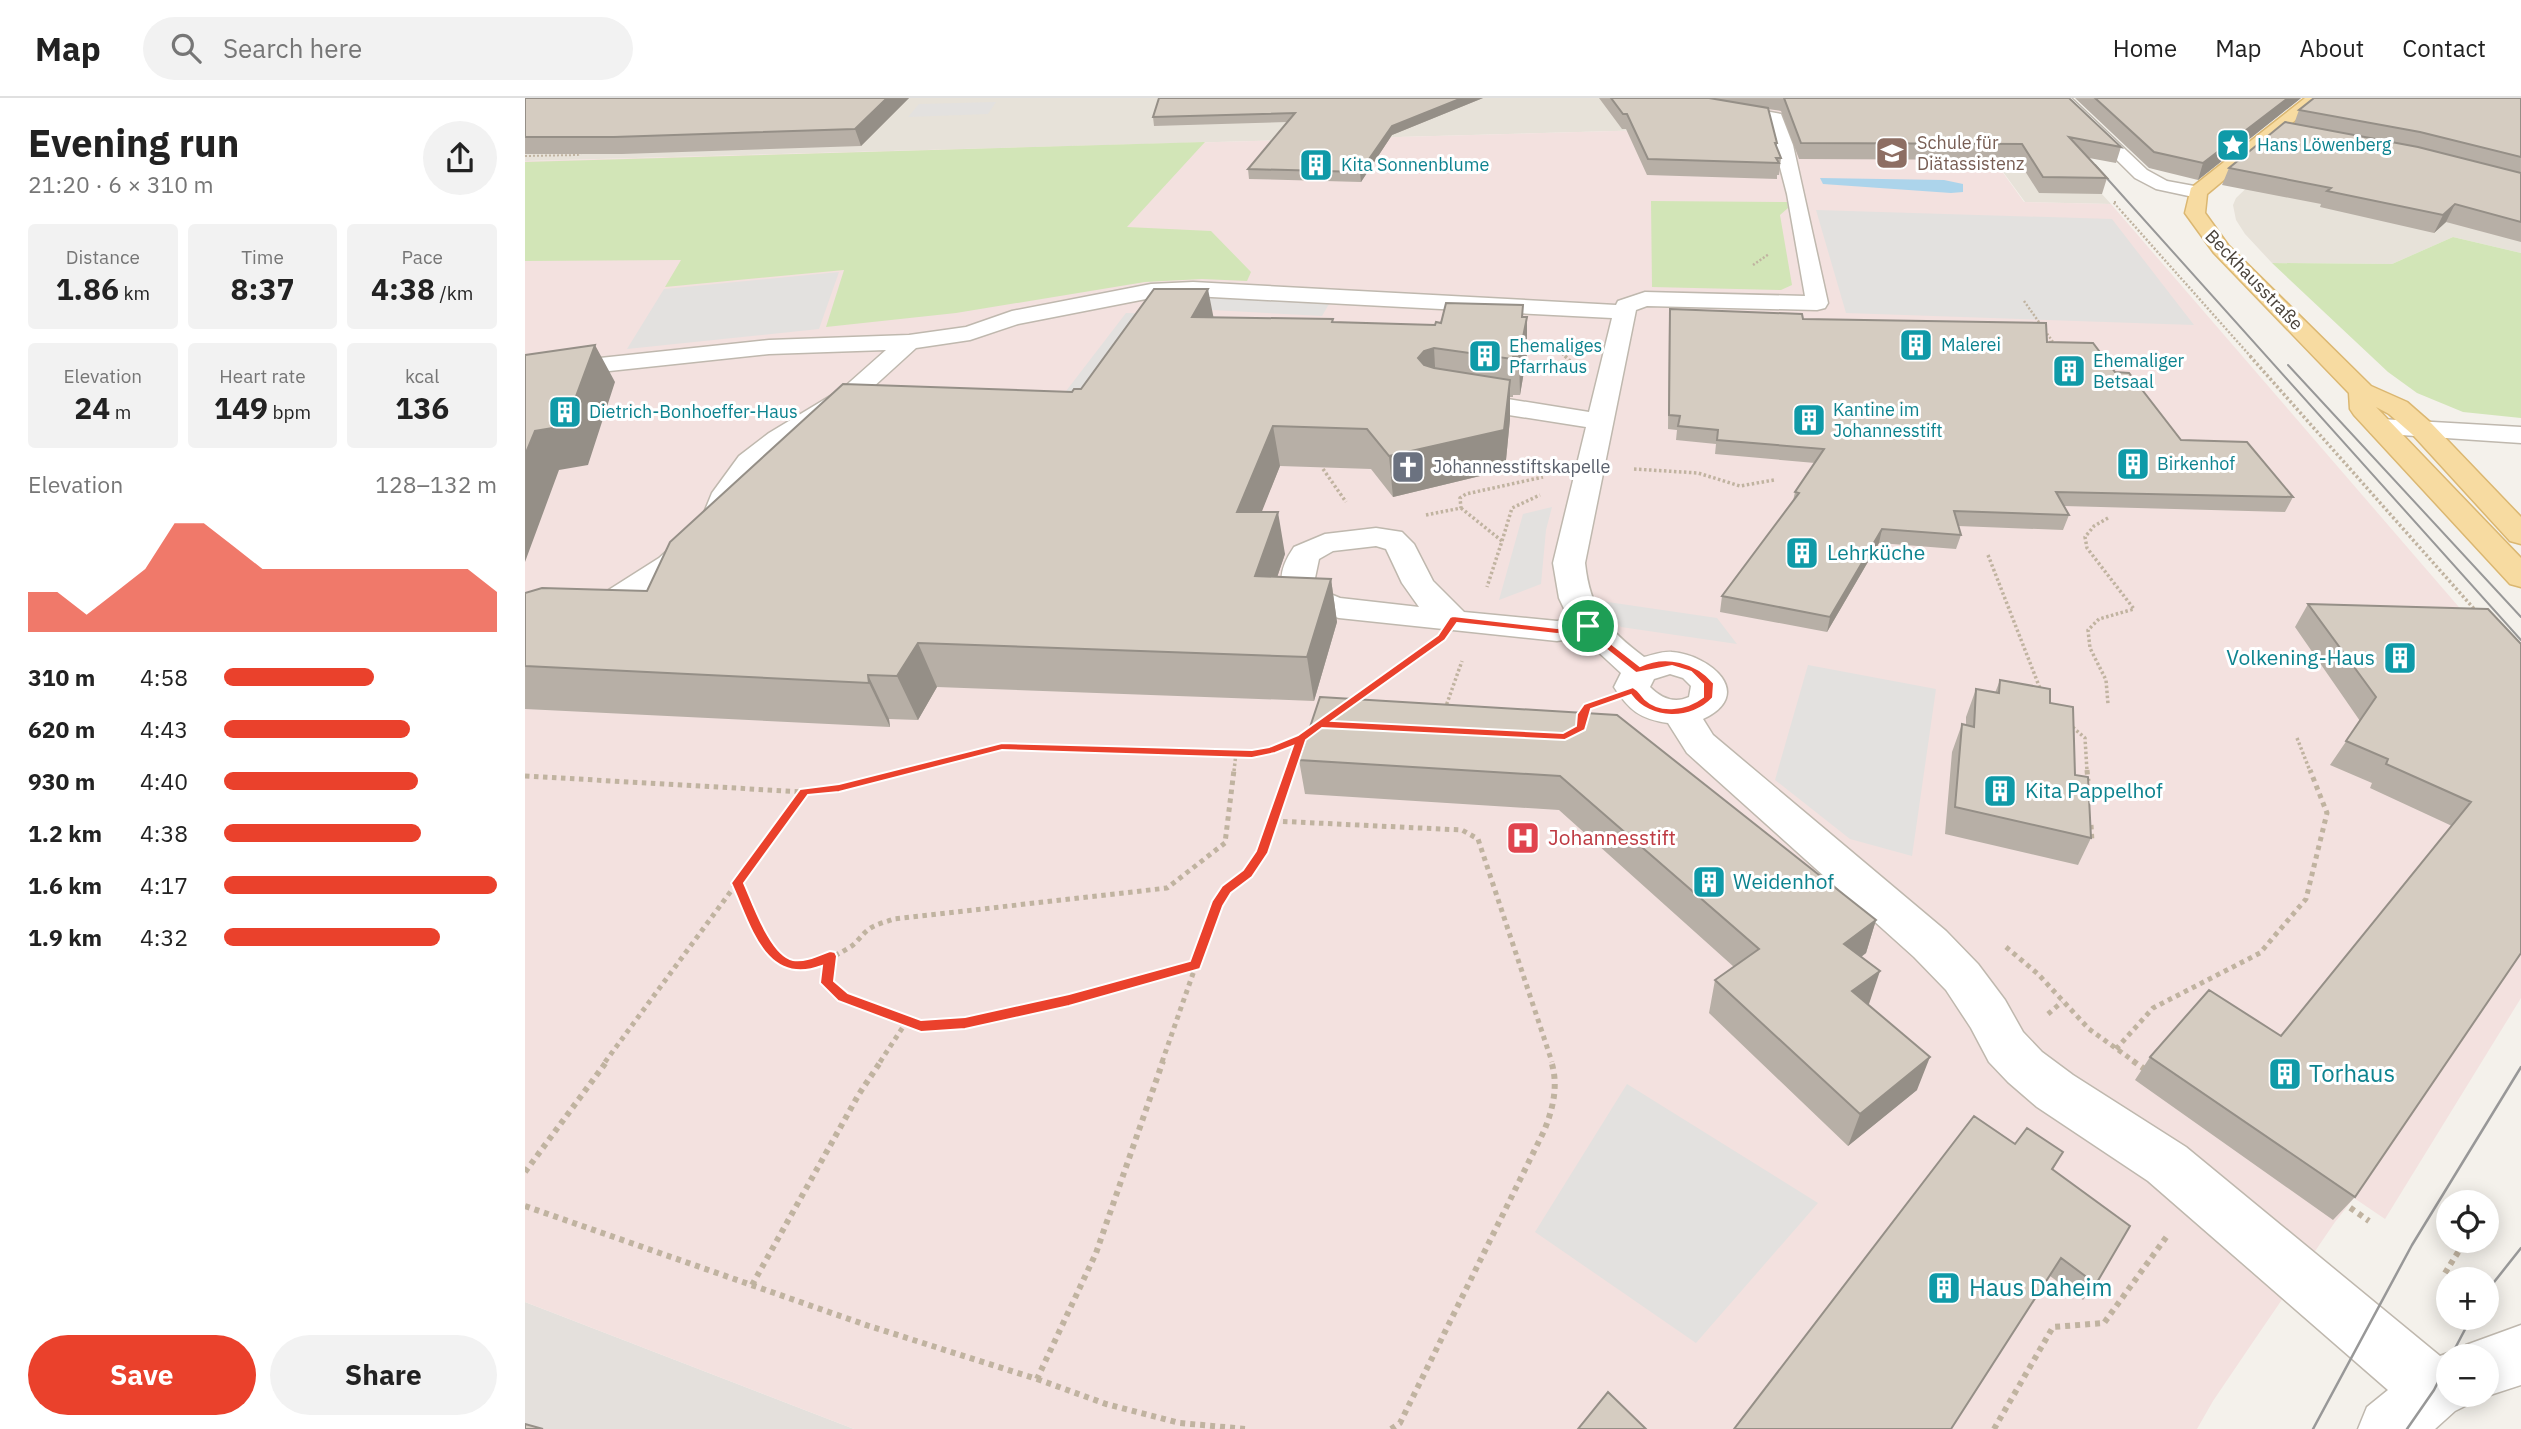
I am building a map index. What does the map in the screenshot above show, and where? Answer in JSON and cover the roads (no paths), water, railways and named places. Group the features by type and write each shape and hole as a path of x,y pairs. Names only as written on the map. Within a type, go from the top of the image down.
{"main road":[{"path":"2198,192 2313,98"},
{"name":"Beckhausstraße","path":"2198,192 2195,213 2209,236 2362,391 2398,408 2422,429 2521,535"},
{"name":"Beckhausstraße","path":"2362,391 2363,409 2521,577"}],"street":[{"path":"1668,98 1775,117 1794,182 1817,303 1644,299 1626,306 1608,394 1588,467 1569,563 1570,581 1576,603 1588,626 1640,671 1649,666 1672,663 1695,670 1703,676 1709,683 1708,698 1702,705 1680,713 1700,744 1938,952 1962,977 1989,1014 2006,1047 2025,1067 2056,1091 2167,1164 2436,1383"},
{"path":"2062,98 2141,174 2162,185 2198,192"},
{"path":"2276,130 2303,135"},
{"path":"525,373 769,347 909,342 970,333 1012,318 1151,291 1193,289 1625,312"},
{"path":"525,635 608,605 670,565 715,524 727,493 749,462 779,439 851,394 909,342"},
{"path":"1436,396 1601,422"},
{"path":"2380,427 2521,435"},
{"path":"2403,452 2521,458"},
{"path":"1453,619 1557,631 1588,626"},
{"path":"2499,1362 2521,1355"},
{"path":"2389,1429 2436,1391"}],"water":[{"path":"1820,178 1944,180 1963,184 1963,192 1823,184"}],"tram line":[{"path":"2095,165 2521,640"},
{"path":"2288,365 2521,617"},
{"path":"2313,1429 2412,1245 2521,1067"},
{"path":"2499,1276 2521,1248"},
{"path":"2457,1344 2465,1330"},
{"path":"2407,1429 2436,1386"}],"place":[{"name":"Hans Löwenberg","path":"2233,145"},
{"name":"Schule für Diätassistenz","path":"1892,153"},
{"name":"Kita Sonnenblume","path":"1316,165"},
{"name":"Malerei","path":"1916,345"},
{"name":"Ehemaliges Pfarrhaus","path":"1485,356"},
{"name":"Ehemaliger Betsaal","path":"2069,371"},
{"name":"Dietrich-Bonhoeffer-Haus","path":"565,412"},
{"name":"Kantine im Johannesstift","path":"1809,420"},
{"name":"Birkenhof","path":"2133,464"},
{"name":"Johannesstiftskapelle","path":"1408,467"},
{"name":"Lehrküche","path":"1802,553"},
{"name":"Volkening-Haus","path":"2400,658"},
{"name":"Kita Pappelhof","path":"2000,791"},
{"name":"Johannesstift","path":"1523,838"},
{"name":"Weidenhof","path":"1709,882"},
{"name":"Torhaus","path":"2285,1074"},
{"name":"Haus Daheim","path":"1944,1288"}]}
